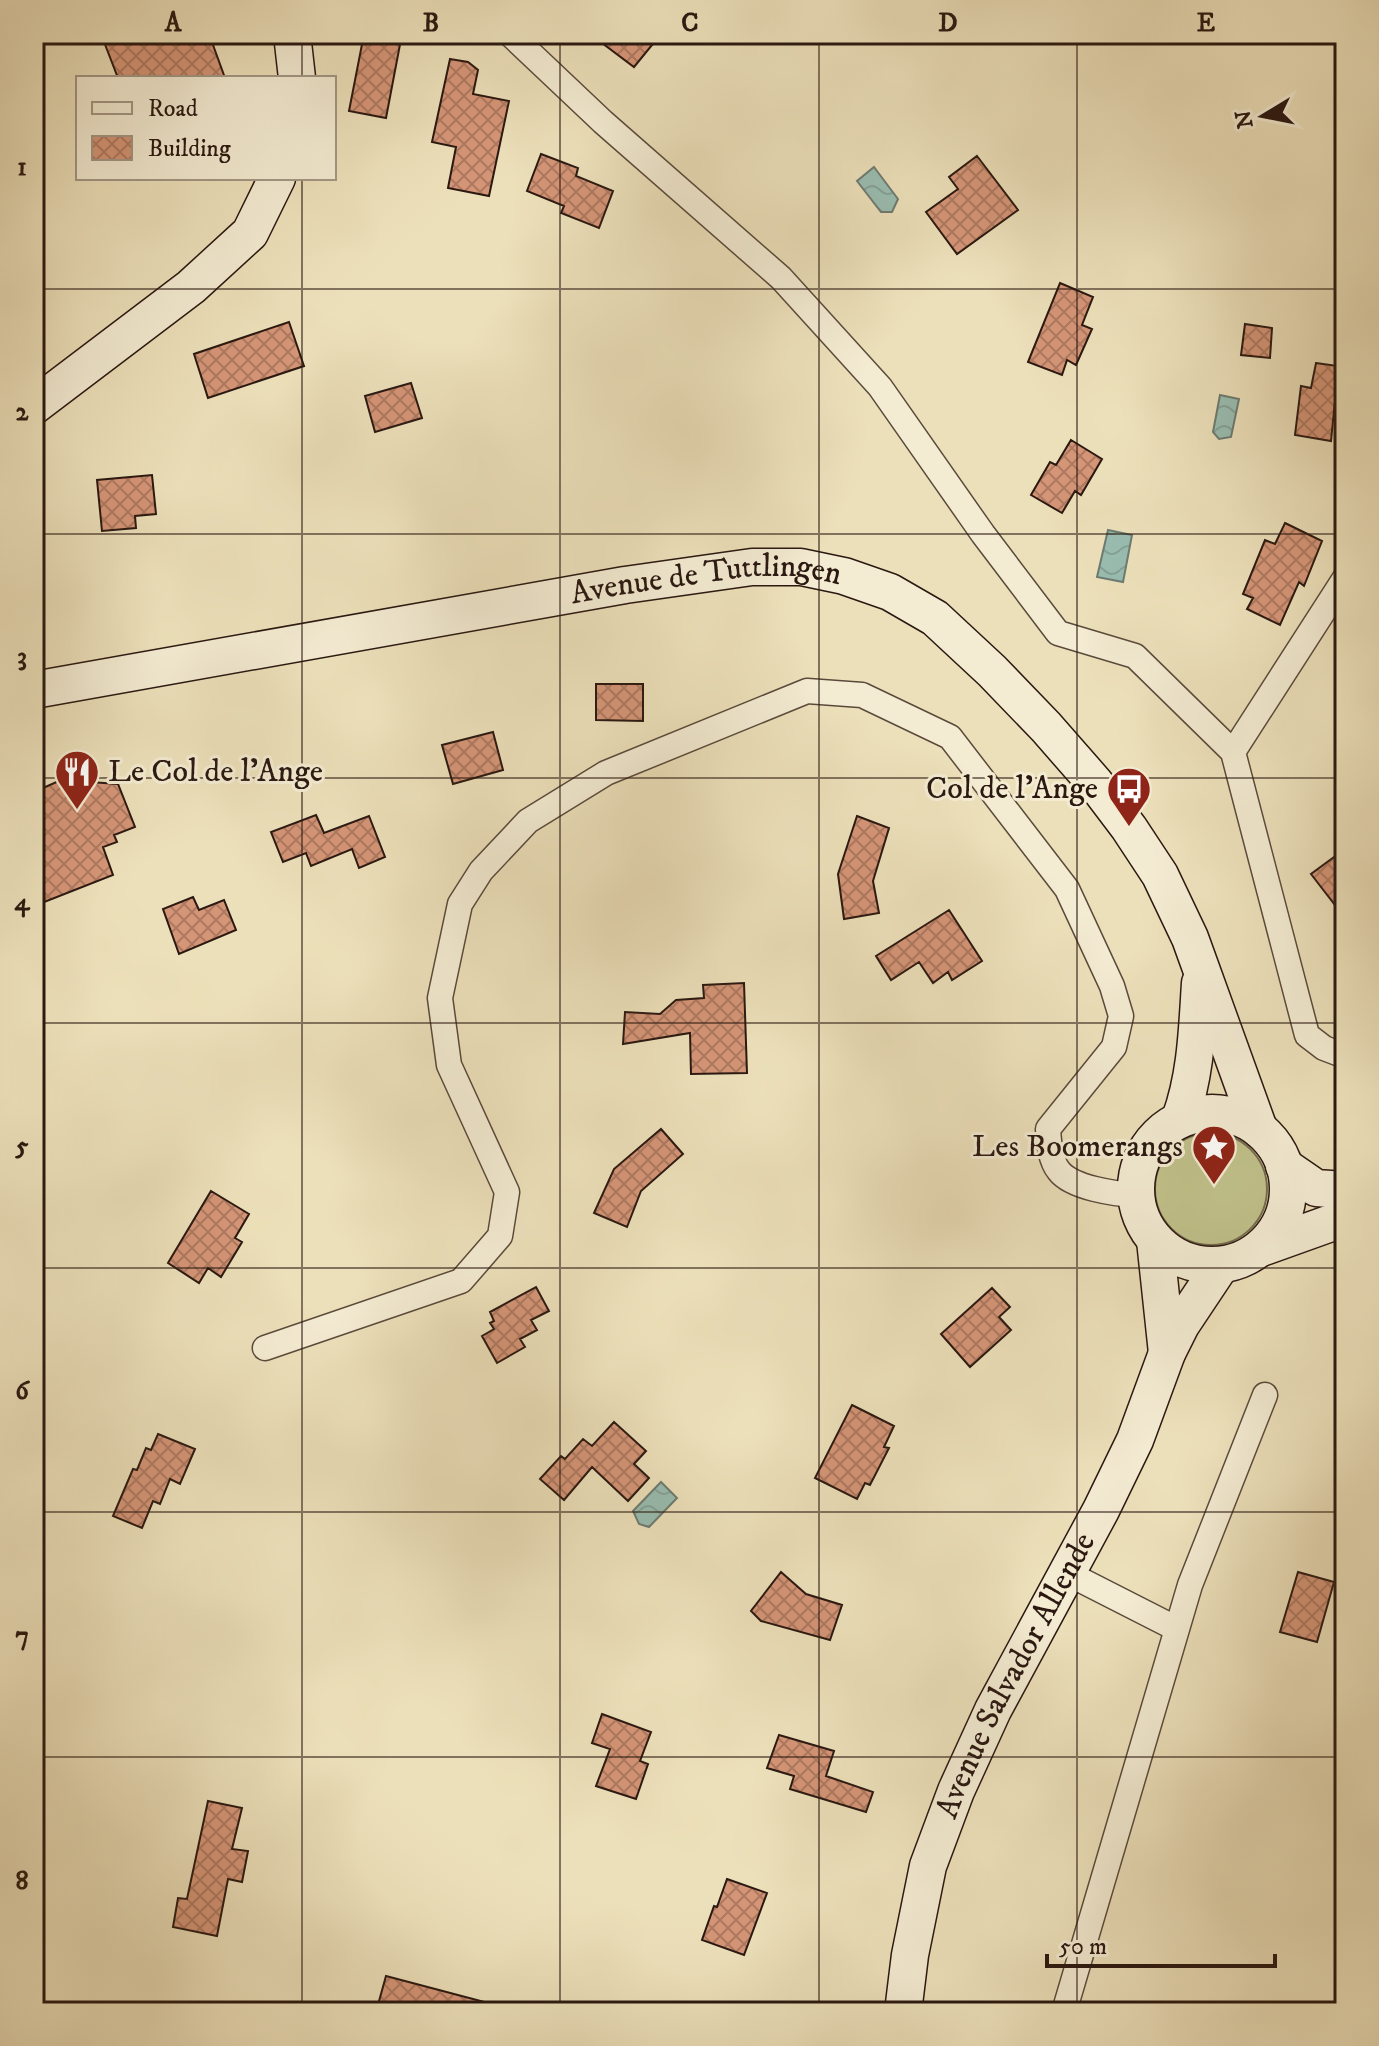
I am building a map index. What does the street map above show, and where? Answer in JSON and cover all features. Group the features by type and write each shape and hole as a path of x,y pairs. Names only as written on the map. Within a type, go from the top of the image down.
{"main road":[{"path":"292,34 297,76"},
{"path":"34,406 191,287 250,233 276,180"},
{"name":"Avenue de Tuttlingen","path":"34,690 752,567 801,567 844,576 890,592 935,618 1046,727 1095,783 1160,875 1201,965 1259,1129"},
{"name":"Avenue de Tuttlingen","path":"1180,1119 1189,1096 1196,1058 1201,965"},
{"path":"1261,1248 1276,1231 1285,1210 1288,1188 1284,1166 1275,1145 1259,1129 1241,1118 1221,1113 1180,1119 1161,1132 1146,1150 1138,1172 1136,1195 1142,1219 1155,1240 1185,1261 1221,1265 1345,1218"},
{"path":"1284,1166 1316,1188 1345,1190"},
{"name":"Avenue Salvador Allende","path":"1155,1240 1167,1353"},
{"name":"Avenue Salvador Allende","path":"903,2012 910,1955 928,1866 956,1791 993,1710 1135,1440 1167,1353 1181,1325 1221,1265"}],"street":[{"path":"510,34 603,122 781,278 880,387 983,534 1058,633 1135,656 1233,752 1307,1035 1324,1048 1345,1056"},
{"path":"1233,752 1345,578"},
{"path":"265,1348 461,1281 500,1236 507,1192 449,1065 440,998 460,904 481,871 528,821 606,773 807,691 862,695 950,737 1067,889 1112,986 1121,1016 1114,1047 1048,1129 1050,1152 1060,1173 1084,1186 1136,1195"},
{"path":"1064,2012 1190,1585 1265,1395"},
{"path":"1067,1573 1177,1629"}],"green space":[{"path":"1211,1133 1232,1138 1250,1150 1262,1168 1267,1189 1262,1210 1250,1228 1232,1240 1211,1245 1190,1240 1172,1228 1160,1210 1155,1189 1160,1168 1172,1150 1190,1138"}],"water":[{"path":"874,167 898,199 892,212 881,212 857,181"},
{"path":"1220,395 1239,399 1231,437 1219,439 1213,432"},
{"path":"1108,530 1132,535 1123,582 1097,577"},
{"path":"661,1482 677,1498 649,1527 639,1524 633,1511"}],"building":[{"path":"101,34 209,34 224,76 117,76"},
{"path":"364,34 402,34 386,118 349,111"},
{"path":"590,34 661,34 634,67"},
{"path":"450,59 468,62 478,70 473,94 509,101 489,196 448,188 456,147 432,142"},
{"path":"541,154 578,168 576,176 613,191 599,228 561,213 564,206 527,191"},
{"path":"977,156 1018,210 957,254 926,212 958,189 949,177"},
{"path":"1060,283 1093,297 1082,325 1092,329 1076,365 1067,360 1062,375 1028,362"},
{"path":"289,322 304,366 208,398 194,354"},
{"path":"1245,324 1272,328 1270,358 1241,355"},
{"path":"1316,363 1345,367 1345,403 1335,401 1331,441 1295,435 1301,386 1311,388"},
{"path":"411,383 422,418 375,432 365,396"},
{"path":"1071,440 1102,459 1081,495 1075,491 1062,513 1031,495 1050,462 1056,465"},
{"path":"152,475 156,514 135,516 136,528 102,531 97,480"},
{"path":"1285,523 1322,541 1304,586 1299,582 1280,625 1247,609 1253,598 1243,594 1265,540 1275,544"},
{"path":"596,684 643,684 643,721 596,720"},
{"path":"493,732 503,770 453,784 442,745"},
{"path":"61,780 118,784 135,827 114,835 117,842 103,847 113,875 34,906 34,792"},
{"path":"316,815 324,833 369,816 385,857 359,868 352,849 311,866 306,853 283,862 271,832"},
{"path":"857,816 889,828 873,881 879,913 844,919 838,874"},
{"path":"1345,849 1345,918 1311,874"},
{"path":"193,897 199,910 224,900 236,930 179,954 163,909"},
{"path":"949,910 982,961 952,980 948,972 933,983 919,962 891,980 876,956"},
{"path":"744,983 747,1073 691,1074 690,1033 623,1044 625,1012 660,1014 676,1000 704,998 703,985"},
{"path":"661,1129 683,1154 641,1191 627,1227 594,1213 614,1169"},
{"path":"211,1191 249,1214 235,1238 242,1242 221,1277 208,1268 199,1283 168,1263"},
{"path":"536,1287 549,1311 531,1320 537,1330 520,1339 525,1347 497,1363 482,1336 494,1329 490,1323 494,1321 490,1312"},
{"path":"992,1288 1010,1307 999,1317 1011,1330 970,1367 941,1334"},
{"path":"852,1405 894,1426 884,1447 889,1448 870,1485 865,1483 857,1499 815,1478"},
{"path":"614,1422 646,1451 634,1464 649,1478 628,1501 592,1467 564,1500 540,1479 561,1456 565,1459 583,1439 592,1446"},
{"path":"158,1434 195,1449 180,1484 170,1479 160,1504 153,1501 142,1528 113,1516 133,1469 137,1470 146,1448 151,1450"},
{"path":"781,1572 806,1594 842,1605 830,1640 761,1621 751,1611"},
{"path":"1298,1572 1334,1582 1317,1642 1280,1632"},
{"path":"602,1714 651,1732 640,1761 648,1764 636,1799 596,1786 610,1749 592,1743"},
{"path":"779,1735 834,1751 826,1776 873,1792 866,1812 790,1789 794,1776 767,1768"},
{"path":"208,1801 242,1808 232,1849 248,1851 242,1882 228,1879 217,1936 173,1927 178,1898 187,1899"},
{"path":"727,1879 767,1893 744,1955 702,1940"},
{"path":"386,1976 492,2004 491,2012 376,2012"}],"place":[{"name":"Le Col de l'Ange","path":"77,811"},
{"name":"Col de l'Ange","path":"1129,828"},
{"name":"Les Boomerangs","path":"1214,1186"}]}
